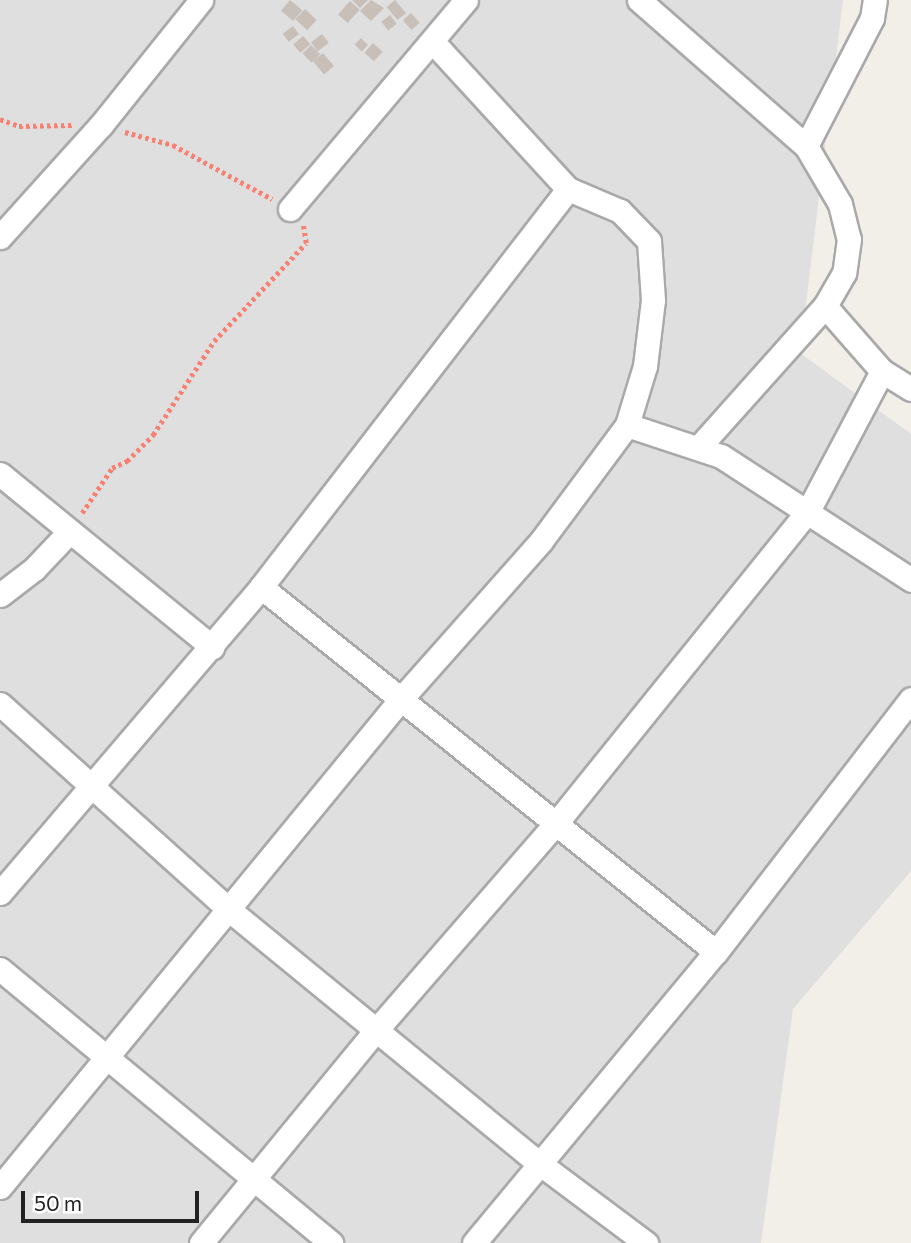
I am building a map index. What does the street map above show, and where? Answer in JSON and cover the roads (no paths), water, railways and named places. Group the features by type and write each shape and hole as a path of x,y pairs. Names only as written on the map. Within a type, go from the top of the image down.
{"street":[{"path":"0,237 101,125 201,0"},
{"path":"290,209 466,0"},
{"path":"639,0 806,146 840,204 849,239 844,273 825,306 700,446"},
{"path":"806,146 872,18 875,0"},
{"path":"0,1187 400,700 541,541 627,425 647,353 653,300 649,241 620,211 568,190 433,42"},
{"path":"0,893 212,648 568,190"},
{"path":"825,306 882,371 911,389"},
{"path":"201,1243 377,1029 557,822 808,511 882,371"},
{"path":"627,425 700,446 808,511 911,580"},
{"path":"0,474 212,648"},
{"path":"0,596 34,569 70,531"},
{"path":"261,587 716,952"},
{"path":"474,1243 716,952 911,699"},
{"path":"0,704 90,788 227,908 539,1163 646,1243"},
{"path":"0,969 104,1058 331,1243"}]}
